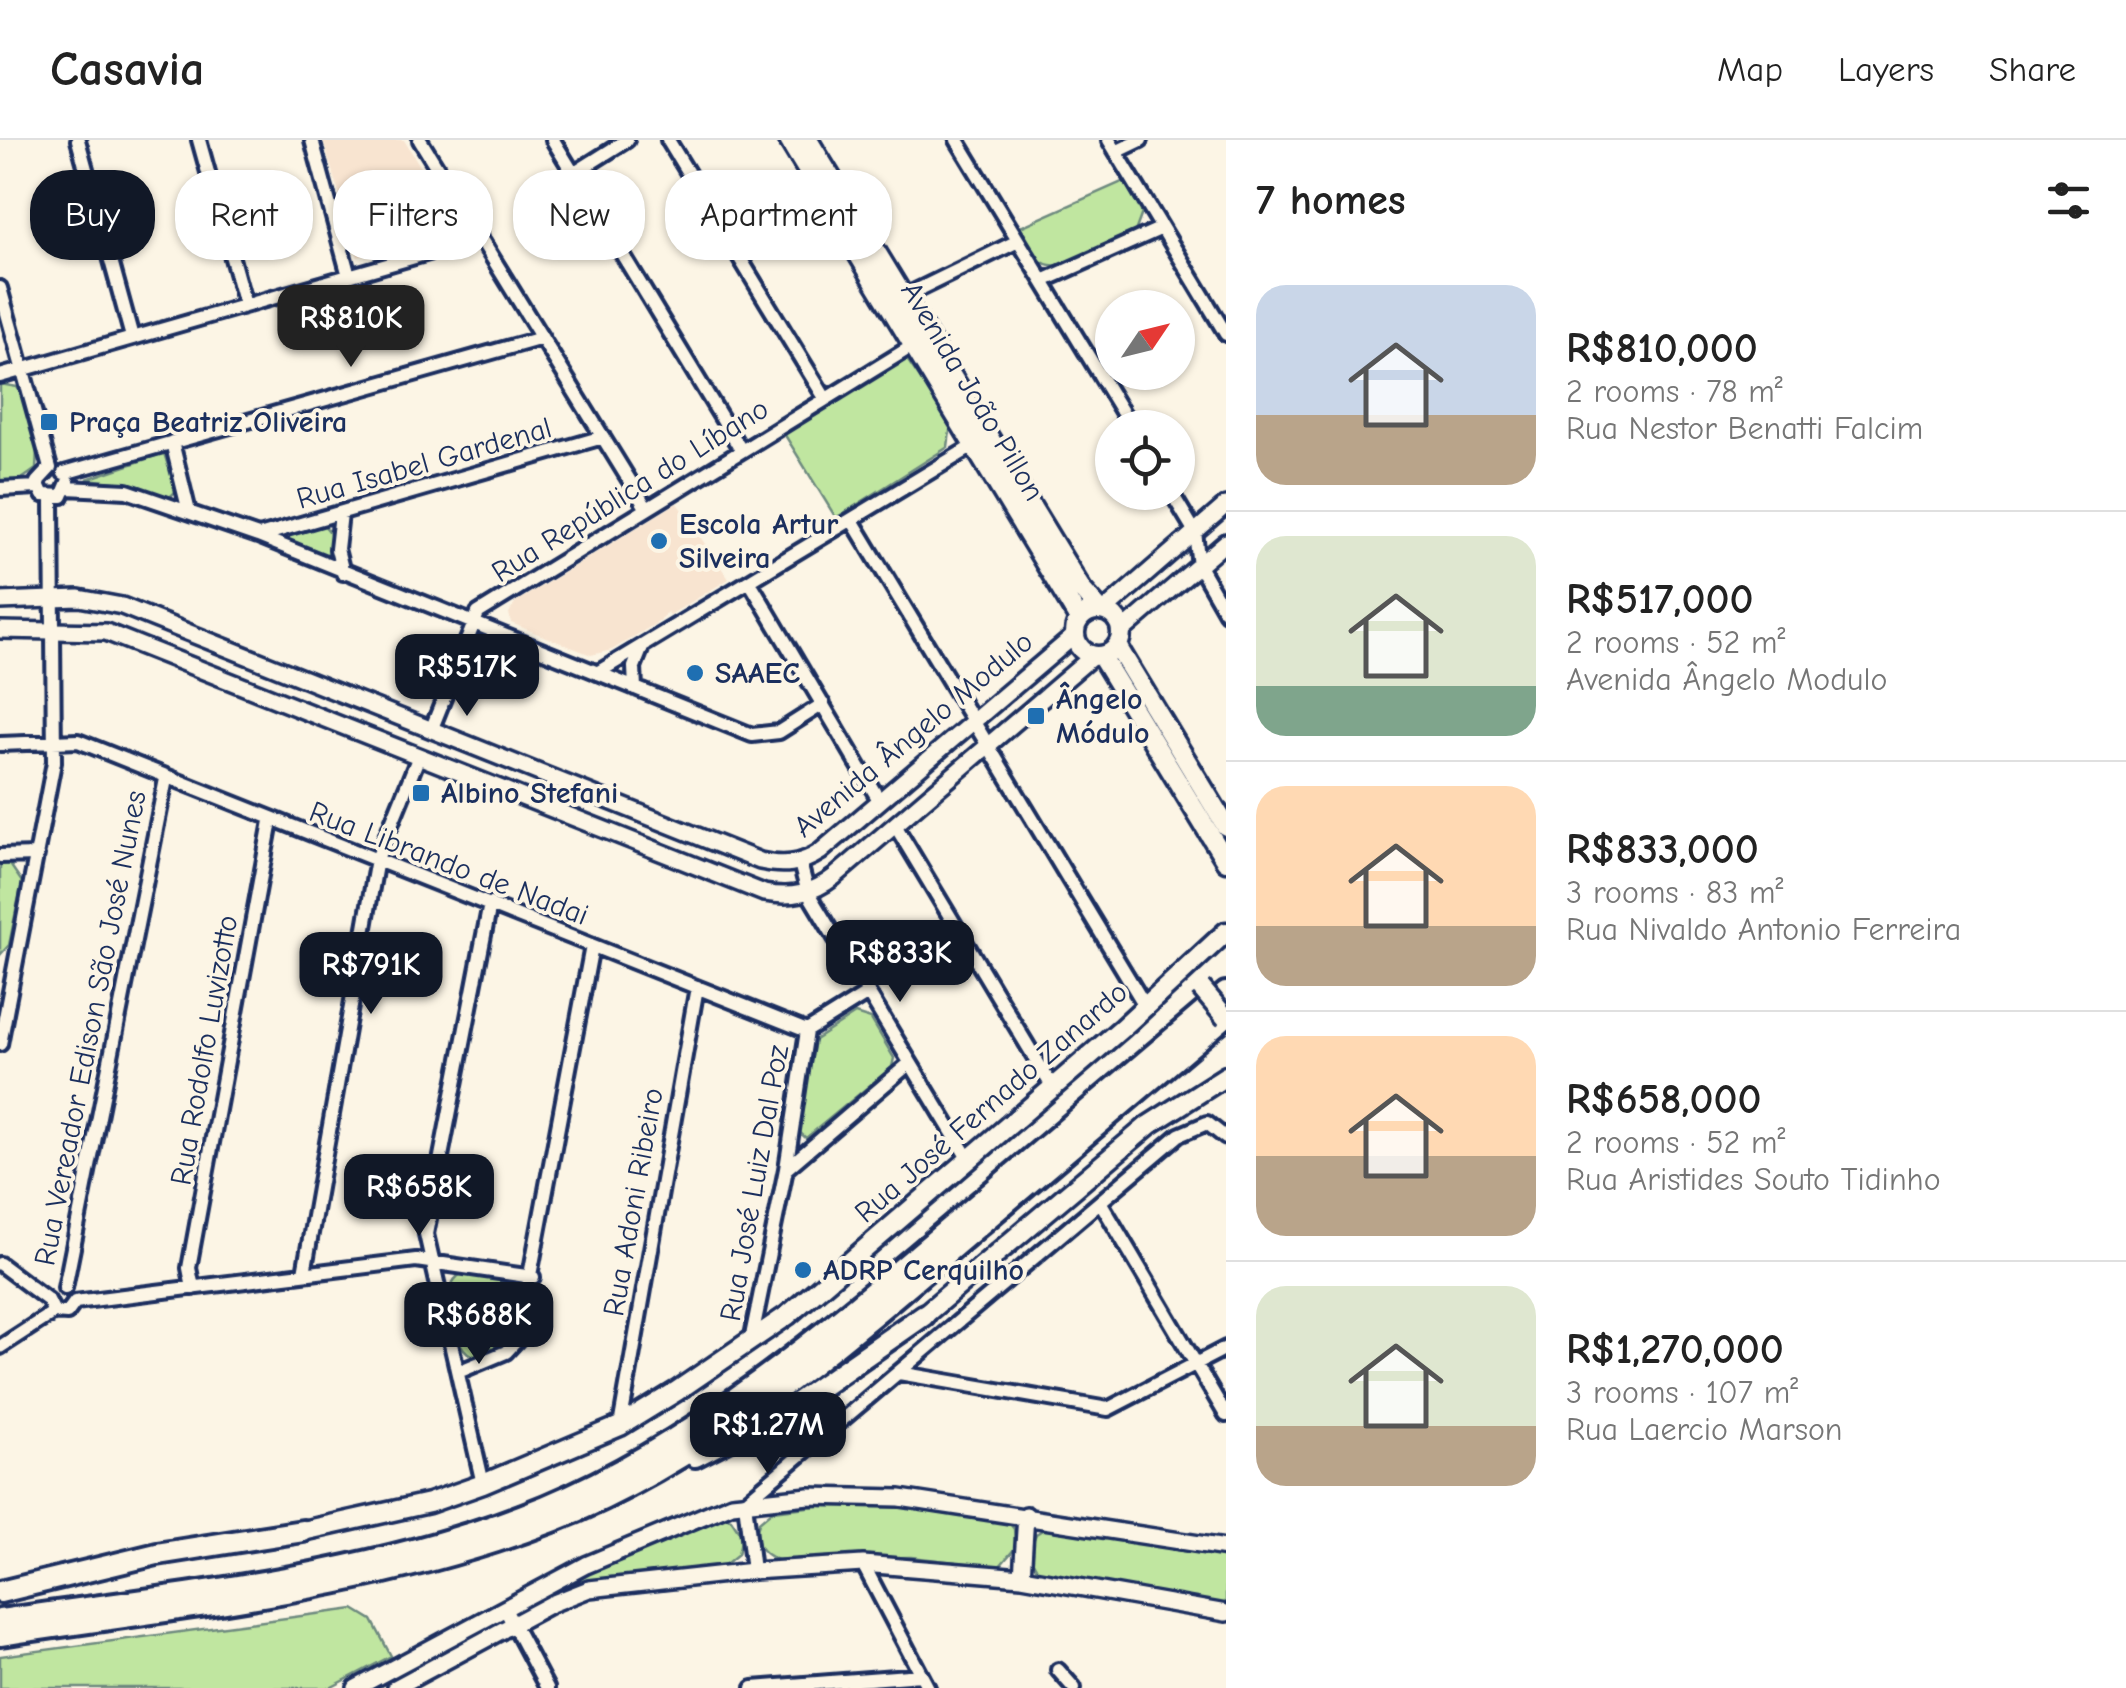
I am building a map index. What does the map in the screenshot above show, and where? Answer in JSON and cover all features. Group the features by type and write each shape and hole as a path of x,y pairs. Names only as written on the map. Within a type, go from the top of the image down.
{"highway":[{"path":"0,1620 270,1580 384,1558 497,1524 596,1482 701,1418 831,1326 1226,993"},
{"path":"638,1480 840,1341 1226,1017"},
{"path":"0,1635 306,1590 392,1573 555,1520 726,1442 790,1408 924,1315"},
{"path":"0,1592 157,1554 303,1531"}],"main road":[{"name":"Avenida João Pillon","path":"789,140 896,301 981,441 1077,627 1079,646 1108,647 1115,616 1102,610 1082,590 981,441 914,345 896,301 808,140"},
{"path":"1077,627 1102,610"},
{"path":"1108,647 1226,826"},
{"path":"1108,647 1226,861"},
{"name":"Rua José Fernado Zanardo","path":"303,1531 429,1503 484,1484 620,1426 750,1343 1053,1088 1226,932"},
{"path":"1197,957 1195,973 1201,988 1226,1017"},
{"path":"924,1315 1149,1124 1226,1076"}],"street":[{"path":"78,140 132,337"},
{"path":"199,140 245,305"},
{"path":"312,140 349,276"},
{"path":"420,140 438,170"},
{"path":"553,140 571,170"},
{"path":"579,170 627,140"},
{"path":"668,140 825,398"},
{"path":"958,140 1121,410"},
{"path":"1141,140 1112,146 1226,334"},
{"path":"1043,281 1162,228"},
{"path":"896,301 1018,240"},
{"path":"493,259 647,509"},
{"path":"0,376 404,260"},
{"path":"625,260 741,450"},
{"path":"0,288 22,370 60,476 52,499 53,742 37,855 7,972 0,1044"},
{"path":"1212,312 1226,304"},
{"path":"37,487 38,477 60,476 542,338"},
{"name":"Rua República do Líbano","path":"432,728 478,613 914,345"},
{"name":"Rua Isabel Gardenal","path":"258,536 603,437"},
{"path":"597,673 981,441"},
{"path":"172,442 189,512"},
{"path":"60,476 127,491 258,536 752,735 778,732 823,704"},
{"path":"0,488 37,487 52,499"},
{"path":"1102,610 1226,504"},
{"path":"1182,510 1195,532 1199,566 1226,613"},
{"path":"340,512 337,549 343,572"},
{"path":"852,520 1144,1004"},
{"name":"Avenida Ângelo Modulo","path":"808,893 834,878 1226,542"},
{"path":"750,582 880,800"},
{"name":"Avenida Ângelo Modulo","path":"0,601 52,599 122,606 760,860 800,863 974,720 1077,627"},
{"path":"0,630 106,632 764,892 808,893"},
{"path":"635,688 634,667 644,646"},
{"path":"385,742 396,715"},
{"name":"Rua Librando de Nadai","path":"0,744 78,741 807,1032"},
{"path":"460,772 471,745"},
{"path":"304,1272 377,859 420,756"},
{"name":"Rua Vereador Edison São José Nunes","path":"65,1288 166,779"},
{"name":"Rua Rodolfo Luvizotto","path":"193,1288 189,1268 271,821"},
{"path":"895,825 1053,1088"},
{"path":"0,856 37,855"},
{"path":"800,863 808,893 969,1160"},
{"path":"484,1484 426,1234 490,904"},
{"path":"458,1372 514,1346 532,1277 592,946"},
{"name":"Rua Adoni Ribeiro","path":"620,1426 696,987"},
{"path":"807,1032 868,993"},
{"name":"Rua José Luiz Dal Poz","path":"750,1343 786,1169 807,1032"},
{"path":"786,1169 910,1063"},
{"path":"746,1502 1179,1136 1207,1124 1226,1138"},
{"path":"1101,1204 1226,1415"},
{"path":"74,1302 304,1272 432,1262 532,1277"},
{"path":"0,1264 51,1306 67,1313 74,1302"},
{"path":"0,1346 51,1306 56,1289 65,1288 74,1302"},
{"path":"899,1374 1108,1409 1226,1348"},
{"path":"356,1688 586,1565 690,1517 746,1502 809,1496 900,1498 1226,1548"},
{"path":"746,1502 753,1571"},
{"path":"1022,1577 1026,1515"},
{"path":"753,1688 924,1681 863,1564"},
{"path":"395,1688 513,1624 589,1589 753,1571 863,1564 1022,1577 1226,1613"},
{"path":"505,1609 547,1688"},
{"path":"1058,1670 1074,1688"}],"shaded area":[{"path":"323,140 404,140 422,170 333,170 333,173"},
{"name":"Escola Artur Silveira","path":"677,503 729,579 670,615 667,612 660,621 612,650 591,655 511,623 509,613 516,602"}],"green space":[{"path":"1124,181 1142,213 1135,232 1060,265 1045,263 1034,255 1018,228"},
{"path":"906,358 951,423 948,447 836,518 783,432"},
{"path":"0,384 17,387 22,394 37,449 36,469 19,481 0,483"},
{"path":"164,453 176,491 170,497 128,484 87,479"},
{"path":"324,525 332,535 332,549 325,556 280,538"},
{"path":"9,863 22,882 9,945 0,955 0,864"},
{"path":"855,1014 871,1019 894,1058 892,1067 806,1138 798,1131 815,1040"},
{"path":"463,1273 506,1282 519,1303 511,1339 476,1357 460,1344 450,1318 450,1291 454,1280"},
{"path":"834,1504 905,1505 1007,1520 1014,1529 1016,1547 999,1567 911,1557 778,1560 759,1546 759,1522 772,1511"},
{"path":"719,1515 731,1519 742,1536 738,1554 722,1567 588,1585 532,1605 579,1576"},
{"path":"1047,1527 1226,1556 1226,1607 1038,1571 1028,1553 1036,1534"},
{"path":"354,1609 372,1620 391,1656 330,1688 0,1688 0,1656"}],"place":[{"name":"Praça Beatriz Oliveira","path":"49,422"},
{"name":"Escola Artur Silveira","path":"659,541"},
{"name":"SAAEC","path":"695,673"},
{"name":"Ângelo Módulo","path":"1036,716"},
{"name":"Albino Stefani","path":"421,793"},
{"name":"ADRP Cerquilho","path":"803,1270"}]}
